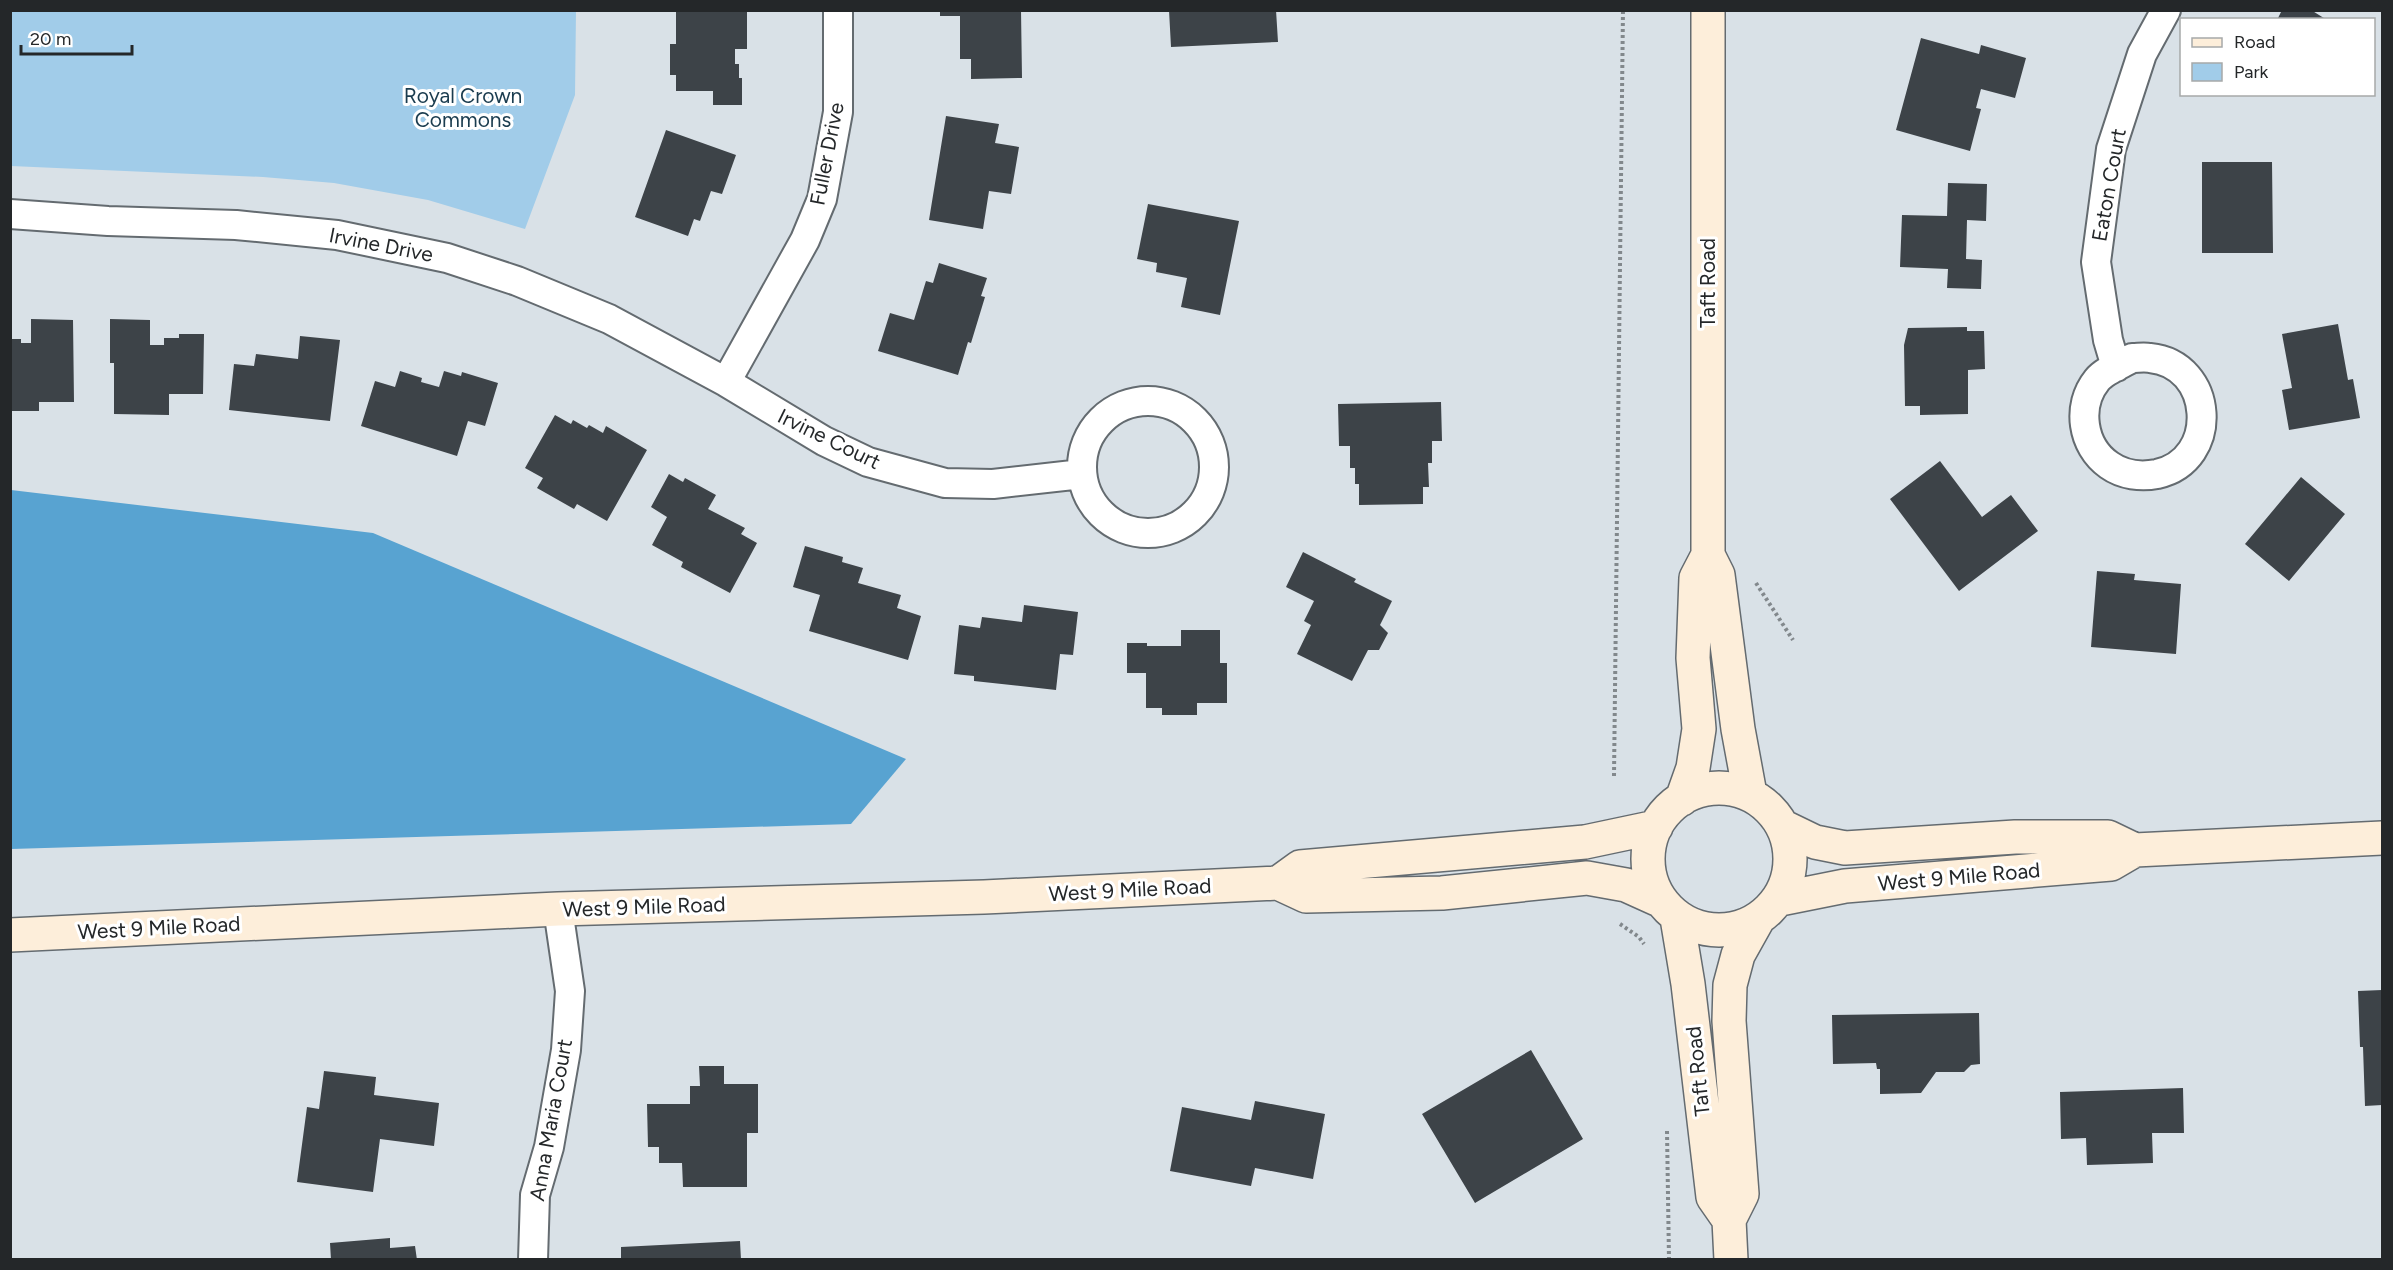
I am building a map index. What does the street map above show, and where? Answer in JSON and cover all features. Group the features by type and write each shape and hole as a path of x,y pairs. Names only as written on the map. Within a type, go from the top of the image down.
{"street":[{"name":"Fuller Drive","path":"726,382 805,240 822,199 838,112 838,10"},
{"name":"Taft Road","path":"1708,10 1708,555 1718,575 1738,729 1750,794"},
{"name":"Eaton Court","path":"2116,368 2108,340 2096,262 2111,149 2142,54 2166,10"},
{"name":"Irvine Drive","path":"10,214 108,221 236,225 337,235 447,258 517,281 600,315 726,382"},
{"path":"2132,358 2151,358 2170,364 2186,375 2197,391 2202,409 2202,429 2195,447 2182,461 2166,472 2146,476 2127,474 2109,465 2099,456 2086,434 2084,414 2088,394 2098,378 2116,368 2132,358"},
{"name":"Irvine Court","path":"726,382 824,441 868,462 911,476 945,483 993,484 1082,474"},
{"path":"1143,401 1164,402 1183,411 1199,425 1210,443 1214,465 1211,487 1200,507 1184,522 1163,531 1141,533 1119,526 1101,514 1088,495 1082,474 1083,453 1090,433 1104,417 1122,405 1143,401"},
{"name":"Taft Road","path":"1682,799 1693,768 1699,729 1693,658 1696,578 1708,555"},
{"path":"1704,789 1728,789 1750,794 1766,805 1784,827 1789,850 1788,876 1780,899 1770,912 1757,921 1739,927 1713,929 1667,908 1650,874 1650,852 1656,827 1667,811 1682,799 1704,789"},
{"path":"1278,883 1300,867 1585,842 1656,827"},
{"name":"West 9 Mile Road","path":"1784,827 1815,842 1845,848 2015,837 2108,837 2135,850"},
{"name":"West 9 Mile Road","path":"1780,899 1845,886 2111,864 2135,850 2382,838"},
{"name":"West 9 Mile Road","path":"10,934 558,909 984,897 1278,883 1306,896 1442,893 1587,878 1626,885 1667,908"},
{"name":"Taft Road","path":"1667,908 1689,984 1713,1197 1729,1220"},
{"name":"Anna Maria Court","path":"532,1260 535,1195 549,1147 566,1050 570,991 558,909"},
{"name":"Taft Road","path":"1731,1260 1729,1220 1742,1194 1729,1021 1730,985 1738,955 1757,921"}],"path":[{"path":"1614,776 1623,10"},
{"path":"1612,919 1639,937 1646,946"},
{"path":"1667,1124 1669,1260"}],"green space":[{"name":"Royal Crown Commons","path":"11,10 576,11 575,95 525,229 428,200 334,183 263,177 11,166"}],"shaded area":[{"path":"11,490 373,533 906,759 851,824 11,849"}],"building":[{"path":"676,10 747,10 747,49 735,49 735,64 739,64 739,78 742,78 742,105 713,105 713,91 676,91 676,75 670,75 670,44 676,44"},
{"path":"940,10 1021,10 1022,78 971,79 971,59 960,59 960,16 940,16"},
{"path":"1169,10 1276,10 1278,42 1171,47"},
{"path":"2282,10 2311,10 2324,18 2278,18"},
{"path":"1921,38 1979,54 1981,45 2026,58 2015,98 1981,89 1976,108 1981,109 1970,151 1896,130"},
{"path":"946,116 999,124 995,143 1019,147 1011,194 989,191 983,229 929,220"},
{"path":"666,130 736,155 722,194 711,191 700,221 694,219 688,236 635,217"},
{"path":"2202,162 2272,162 2273,253 2202,253"},
{"path":"1948,183 1987,184 1986,221 1967,220 1966,259 1982,260 1981,289 1947,288 1948,269 1900,267 1902,215 1947,216"},
{"path":"1148,204 1239,221 1220,315 1181,307 1187,278 1156,272 1157,263 1137,259"},
{"path":"939,263 987,278 981,296 985,297 971,343 968,342 958,375 878,351 890,313 914,320 926,281 933,283"},
{"path":"31,319 73,320 74,402 39,402 39,411 10,411 10,339 21,339 21,343 31,343"},
{"path":"110,319 150,320 150,345 164,345 164,338 179,338 179,334 204,334 203,394 169,394 169,415 114,414 114,363 110,363"},
{"path":"2338,324 2348,380 2353,379 2360,418 2289,430 2282,390 2292,388 2282,334"},
{"path":"1967,327 1967,331 1984,331 1985,369 1968,370 1968,414 1920,415 1920,406 1905,406 1904,345 1908,328"},
{"path":"300,336 340,340 330,421 229,410 234,364 254,366 256,354 298,359"},
{"path":"400,371 422,378 421,382 439,387 444,371 461,376 462,372 498,383 485,426 468,421 457,456 361,426 375,381 395,387"},
{"path":"1441,402 1442,441 1432,441 1432,463 1428,463 1429,487 1423,487 1423,504 1359,505 1359,484 1355,484 1355,468 1350,468 1350,446 1339,446 1338,404"},
{"path":"555,415 571,424 573,420 603,433 606,426 647,450 607,521 577,504 574,509 537,488 543,478 525,468"},
{"path":"1940,461 1982,517 2011,495 2038,531 1959,591 1890,499"},
{"path":"669,474 683,482 685,478 716,495 708,509 745,528 741,534 757,543 730,593 681,567 683,562 652,545 667,517 651,507"},
{"path":"2301,477 2345,514 2289,581 2245,544"},
{"path":"805,546 843,557 842,562 863,568 858,583 901,595 897,608 921,616 908,660 809,631 820,595 793,587"},
{"path":"1303,552 1356,579 1354,582 1392,601 1380,625 1388,633 1379,650 1368,650 1352,681 1297,654 1311,625 1304,621 1314,601 1286,587"},
{"path":"2097,571 2135,574 2134,580 2181,584 2176,654 2091,647"},
{"path":"1024,605 1078,612 1073,655 1060,654 1056,690 974,681 974,676 954,674 959,625 980,628 982,617 1022,622"},
{"path":"1181,630 1220,630 1220,663 1227,663 1227,703 1197,703 1197,715 1162,715 1162,708 1146,708 1146,673 1127,673 1127,643 1147,643 1147,646 1181,646"},
{"path":"2382,990 2382,1105 2365,1106 2358,991"},
{"path":"1979,1013 1980,1064 1971,1065 1964,1072 1936,1072 1921,1093 1880,1094 1880,1069 1877,1069 1876,1063 1833,1064 1832,1015"},
{"path":"1531,1050 1583,1139 1475,1203 1422,1114"},
{"path":"699,1066 724,1066 724,1084 758,1084 758,1133 747,1133 747,1187 683,1187 682,1163 659,1163 659,1147 648,1147 647,1104 690,1104 690,1086 700,1086"},
{"path":"324,1071 376,1077 374,1095 439,1103 434,1146 380,1139 373,1192 297,1182 307,1107 319,1109"},
{"path":"2183,1088 2184,1133 2152,1133 2153,1163 2087,1165 2086,1138 2061,1139 2060,1092"},
{"path":"1255,1101 1325,1114 1313,1179 1255,1168 1251,1186 1170,1171 1182,1107 1251,1120"},
{"path":"390,1238 390,1248 415,1246 417,1260 331,1260 330,1243"},
{"path":"740,1241 741,1260 621,1260 621,1247"}]}
